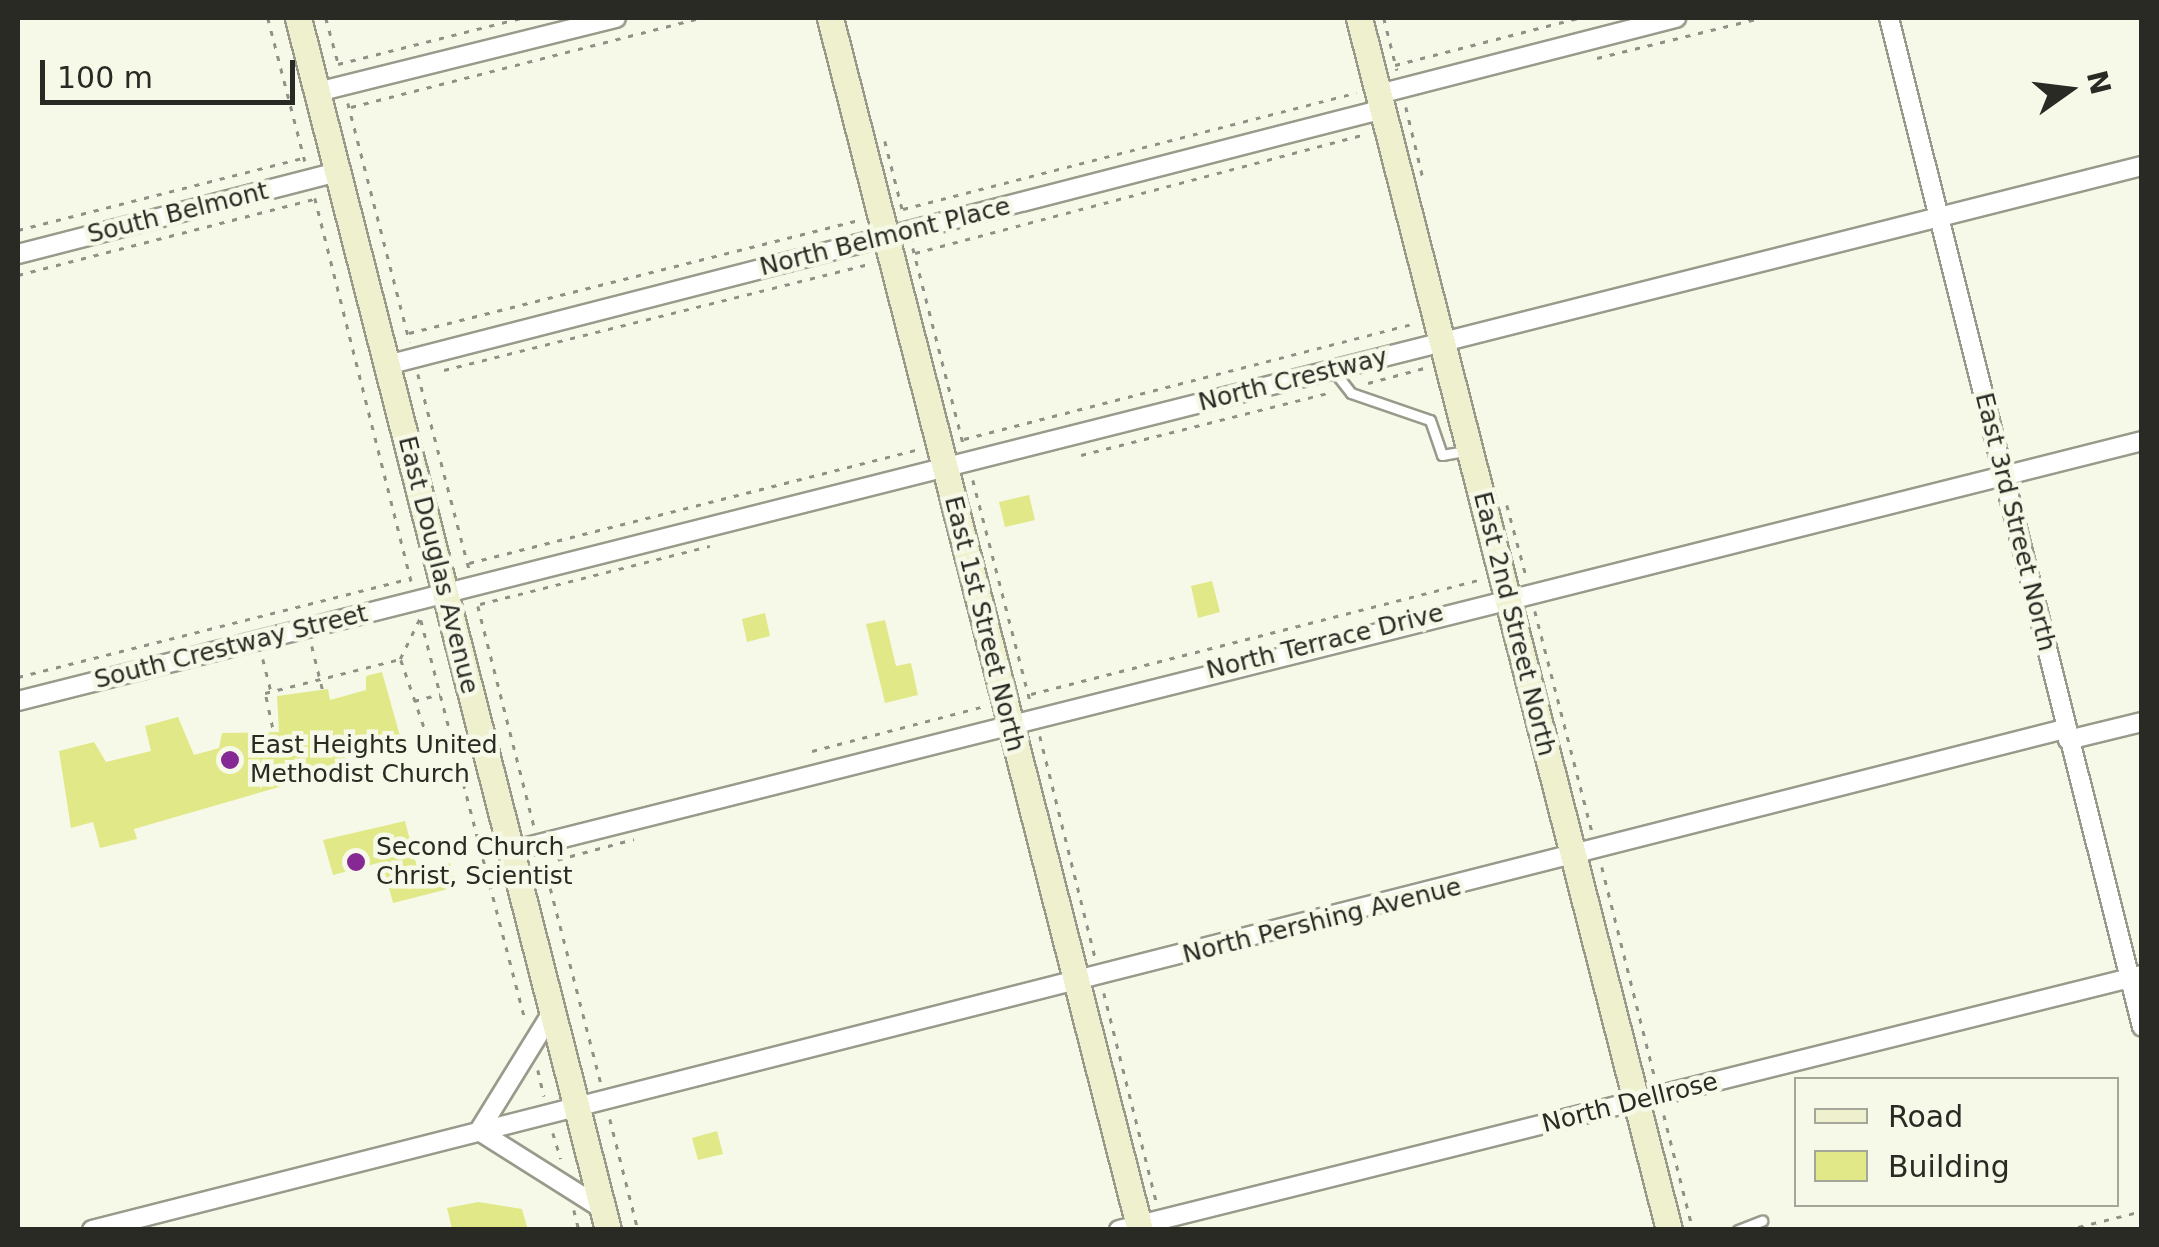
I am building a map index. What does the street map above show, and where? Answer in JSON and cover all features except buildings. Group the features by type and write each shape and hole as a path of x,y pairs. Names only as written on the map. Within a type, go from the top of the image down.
{"street":[{"name":"East Douglas Avenue","path":"298,18 606,1219"},
{"path":"317,92 616,18"},
{"name":"East 1st Street North","path":"830,18 894,223 1088,980 1147,1227"},
{"name":"East 2nd Street North","path":"1359,18 1387,99 1470,450 1516,582 1586,854 1648,1099 1670,1230"},
{"name":"North Belmont Place","path":"387,365 894,223 1387,99 1676,18"},
{"name":"East 3rd Street North","path":"1889,18 2067,735 2135,976 2142,1026"},
{"name":"North Crestway","path":"445,593 953,454 1333,370 2142,166"},
{"name":"South Belmont","path":"18,254 338,172"},
{"name":"North Terrace Drive","path":"511,850 1019,708 1516,582 2142,441"},
{"name":"South Crestway Street","path":"18,701 418,609 445,593"},
{"name":"North Pershing Avenue","path":"92,1230 1586,854 2067,735 2142,722"},
{"name":"North Dellrose","path":"1119,1230 1147,1227 2135,976"},
{"path":"553,1011 479,1130 568,1187 606,1219"}],"lane":[{"path":"1333,370 1345,388 1430,420 1442,455 1470,450"},
{"path":"1738,1230 1762,1222"}],"path":[{"path":"268,18 579,1230"},
{"path":"326,18 638,1230"},
{"path":"338,64 521,18"},
{"path":"349,107 702,18"},
{"path":"1384,18 1387,99 1428,199"},
{"path":"1387,99 1578,18"},
{"path":"1588,60 1760,18"},
{"path":"407,333 894,223 1357,93 1424,100"},
{"path":"882,132 894,223 1088,980 1147,1227"},
{"path":"18,230 304,158"},
{"path":"18,274 315,199"},
{"path":"1082,455 1345,388 1442,341"},
{"path":"468,564 1442,341"},
{"path":"1503,491 1516,582 1648,1099 1694,1230"},
{"path":"18,677 410,579"},
{"path":"812,751 1019,708 1516,582"},
{"path":"418,609 400,659 430,744 453,746"},
{"path":"312,644 323,690"},
{"path":"263,657 275,740"},
{"path":"271,692 400,659"},
{"path":"413,702 440,694"},
{"path":"2066,1230 2142,1210"}],"place":[{"name":"East Heights United Methodist Church","path":"230,760"},
{"name":"Second Church Christ, Scientist","path":"356,862"}]}
